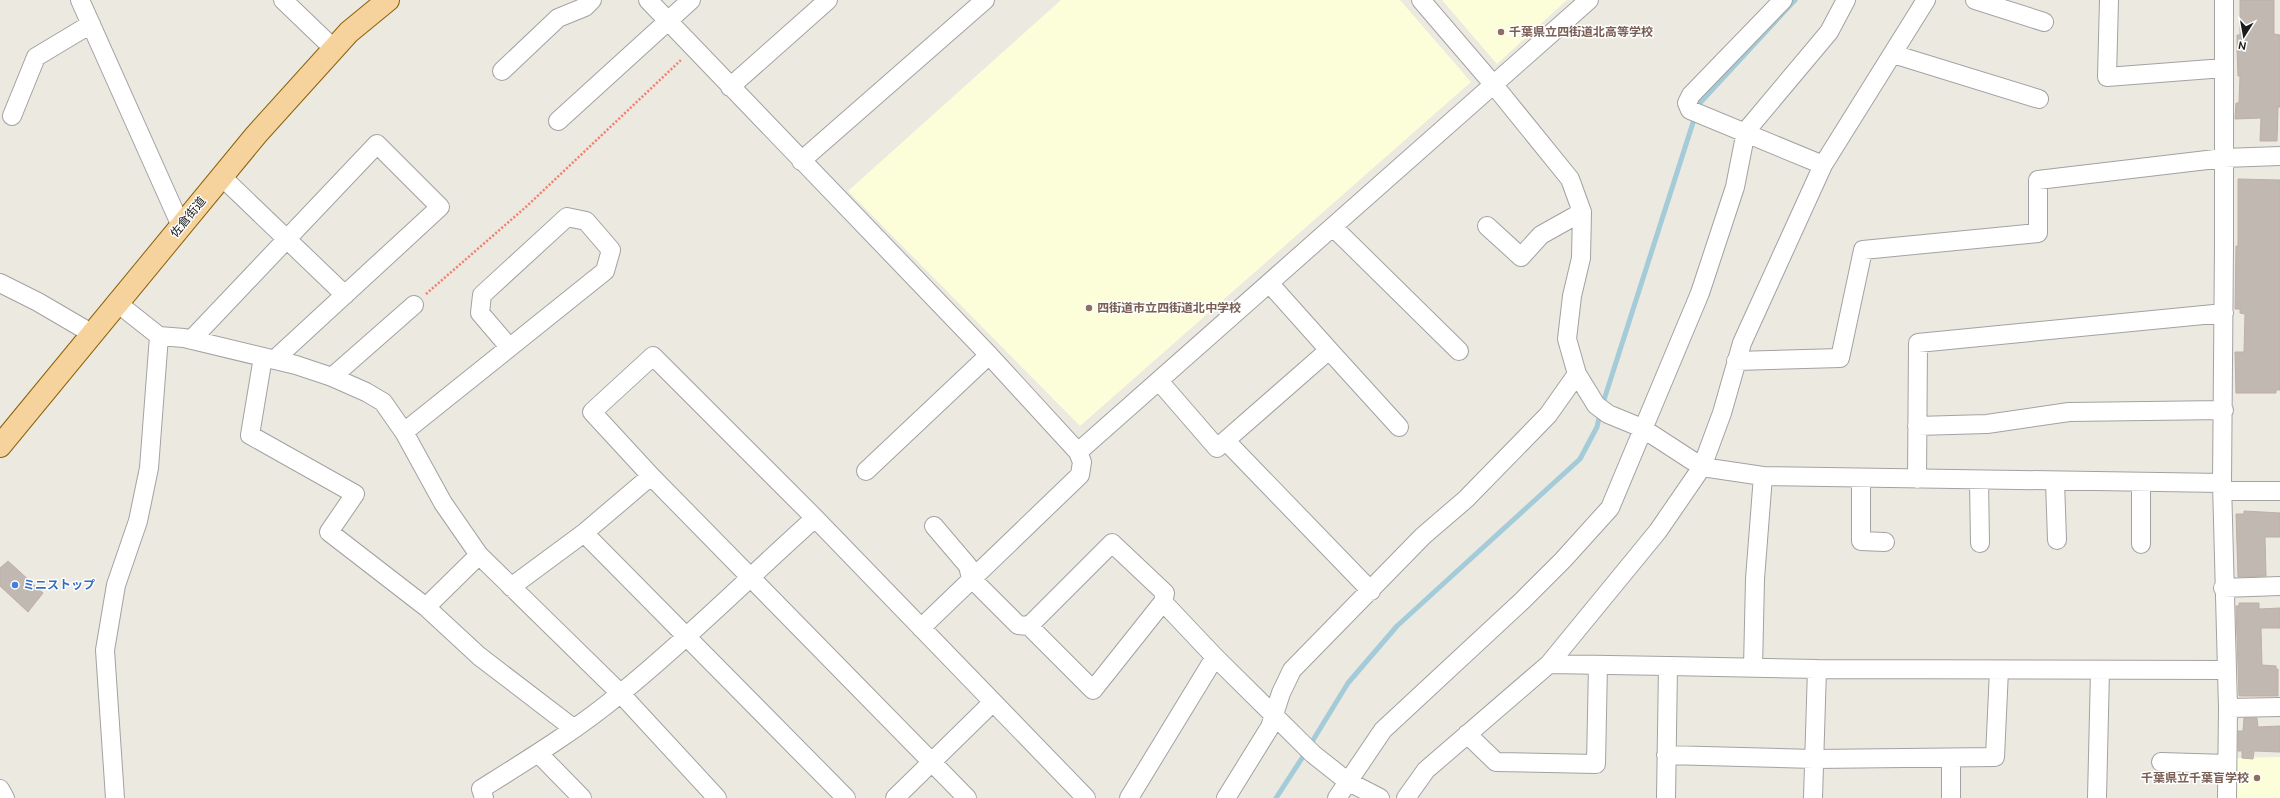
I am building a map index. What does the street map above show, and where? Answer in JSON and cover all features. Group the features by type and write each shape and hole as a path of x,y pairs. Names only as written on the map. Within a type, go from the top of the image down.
{"main road":[{"name":"佐倉街道","path":"0,446 116,302 181,226 221,176 349,32 388,0"}],"street":[{"path":"80,0 181,226"},
{"path":"283,0 334,48"},
{"path":"502,70 558,18 585,7 592,0"},
{"path":"648,0 989,355 1078,452 1082,462 1080,475 971,578 921,628"},
{"path":"558,121 691,0"},
{"path":"730,87 828,0"},
{"path":"1420,0 1493,84 1570,179 1582,212 1581,258 1572,296 1567,339 1577,374 1602,409 1642,428 1702,467 1763,476 2141,482 2280,490"},
{"path":"1078,452 1589,0"},
{"path":"1783,0 1691,95 1687,103 1695,112 1746,131 1823,165"},
{"path":"1337,798 1347,781 1383,730 1523,600 1563,560 1610,508 1642,428 1700,293 1735,187 1746,131 1829,32 1846,0"},
{"path":"1406,798 1426,770 1549,664 1658,531 1702,467 1722,413 1742,343 1823,165 1926,0"},
{"path":"1975,0 2044,22"},
{"path":"2109,0 2107,77 2224,68"},
{"path":"2224,0 2224,410 2222,487 2225,670 2228,708 2227,798"},
{"path":"801,160 982,1"},
{"path":"12,116 36,58 91,24"},
{"path":"1892,54 2039,98"},
{"path":"191,340 377,144 440,207 345,295 268,359 250,435 355,494 329,532 426,607 479,656 573,728"},
{"path":"1736,361 1840,358 1863,250 2038,233 2038,180 2224,158 2280,156"},
{"path":"221,176 345,295"},
{"path":"1487,226 1521,257 1541,235 1582,212"},
{"path":"404,432 605,271 611,250 586,220 567,217 482,294 480,314 509,347"},
{"path":"1333,227 1459,351"},
{"path":"0,283 38,302 91,333"},
{"path":"1269,283 1399,427"},
{"path":"116,302 159,336 191,340 332,377 366,392 383,402 404,432 443,503 479,555 620,694 717,798"},
{"path":"332,377 414,305"},
{"path":"1917,479 1918,343 2224,313"},
{"path":"115,798 105,650 116,585 138,521 148,474 159,336"},
{"path":"1159,381 1217,448 1328,350"},
{"path":"866,471 989,355"},
{"path":"967,798 651,476 592,412 653,356 815,518 1086,798"},
{"path":"1226,798 1270,727 1292,670 1371,591 1423,536 1466,499 1548,415 1577,374"},
{"path":"1917,426 1987,424 2069,412 2224,410"},
{"path":"1226,440 1371,591"},
{"path":"512,587 584,533 651,476"},
{"path":"1753,668 1755,579 1763,476"},
{"path":"1861,478 1861,541 1885,542"},
{"path":"1979,480 1980,543"},
{"path":"2055,481 2057,540"},
{"path":"2141,482 2141,544"},
{"path":"484,798 481,789 538,753 620,694 686,638 749,576 815,518"},
{"path":"934,526 968,566 971,578 1018,625 1028,626 1093,690 1163,602 1165,593 1112,543 1028,626"},
{"path":"584,533 686,638 846,798"},
{"path":"426,607 479,555"},
{"path":"2223,588 2280,586"},
{"path":"1163,602 1215,657 1308,749 1347,781 1380,798"},
{"path":"1129,798 1215,657"},
{"path":"1549,664 1817,669 2100,671 2225,670"},
{"path":"1466,734 1496,762 1596,764 1598,665"},
{"path":"1666,798 1668,666"},
{"path":"1813,798 1817,669"},
{"path":"1666,755 1814,759 1995,758 1999,670"},
{"path":"2097,798 2100,671"},
{"path":"895,798 933,763 993,702"},
{"path":"2228,708 2280,707"},
{"path":"538,753 582,798"},
{"path":"1951,758 1951,798"},
{"path":"2161,762 2227,764"},
{"path":"0,790 4,798"}],"path":[{"path":"414,305 533,201 693,48"}],"shaded area":[{"name":"四街道市立四街道北中学校","path":"1061,0 1400,0 1471,82 1080,426 848,191"},
{"name":"千葉県立四街道北高等学校","path":"1442,0 1567,0 1497,64"},
{"name":"千葉県立千葉盲学校","path":"2280,757 2280,798 2234,798 2234,758"}],"building":[{"path":"2240,0 2274,0 2274,34 2280,35 2280,107 2278,107 2277,141 2260,141 2261,118 2235,119 2236,103 2239,103 2240,76 2238,76 2237,35 2240,35"},
{"path":"2238,179 2280,180 2280,390 2276,390 2276,393 2236,393 2235,352 2244,352 2245,314 2240,313 2240,309 2235,309 2236,246 2238,246"},
{"path":"2244,511 2280,513 2280,537 2265,537 2266,576 2238,577 2236,514 2244,514"},
{"path":"8,561 43,593 28,612 0,586 0,568"},
{"path":"2239,603 2259,603 2259,609 2280,608 2280,628 2261,628 2262,665 2276,666 2276,669 2278,669 2278,696 2239,696 2236,606 2239,606"},
{"path":"2244,718 2257,718 2258,727 2280,726 2280,752 2254,751 2253,759 2242,758 2242,751 2238,751 2238,731 2243,731"}],"waterway":[{"path":"1602,406 1699,104 1795,0"},
{"path":"1310,745 1348,683 1397,626 1580,459 1597,427 1600,414"},
{"path":"1276,798 1306,752"}],"place":[{"name":"千葉県立四街道北高等学校","path":"1501,32"},
{"name":"四街道市立四街道北中学校","path":"1089,308"},
{"name":"ミニストップ","path":"15,585"},
{"name":"千葉県立千葉盲学校","path":"2257,778"}]}
